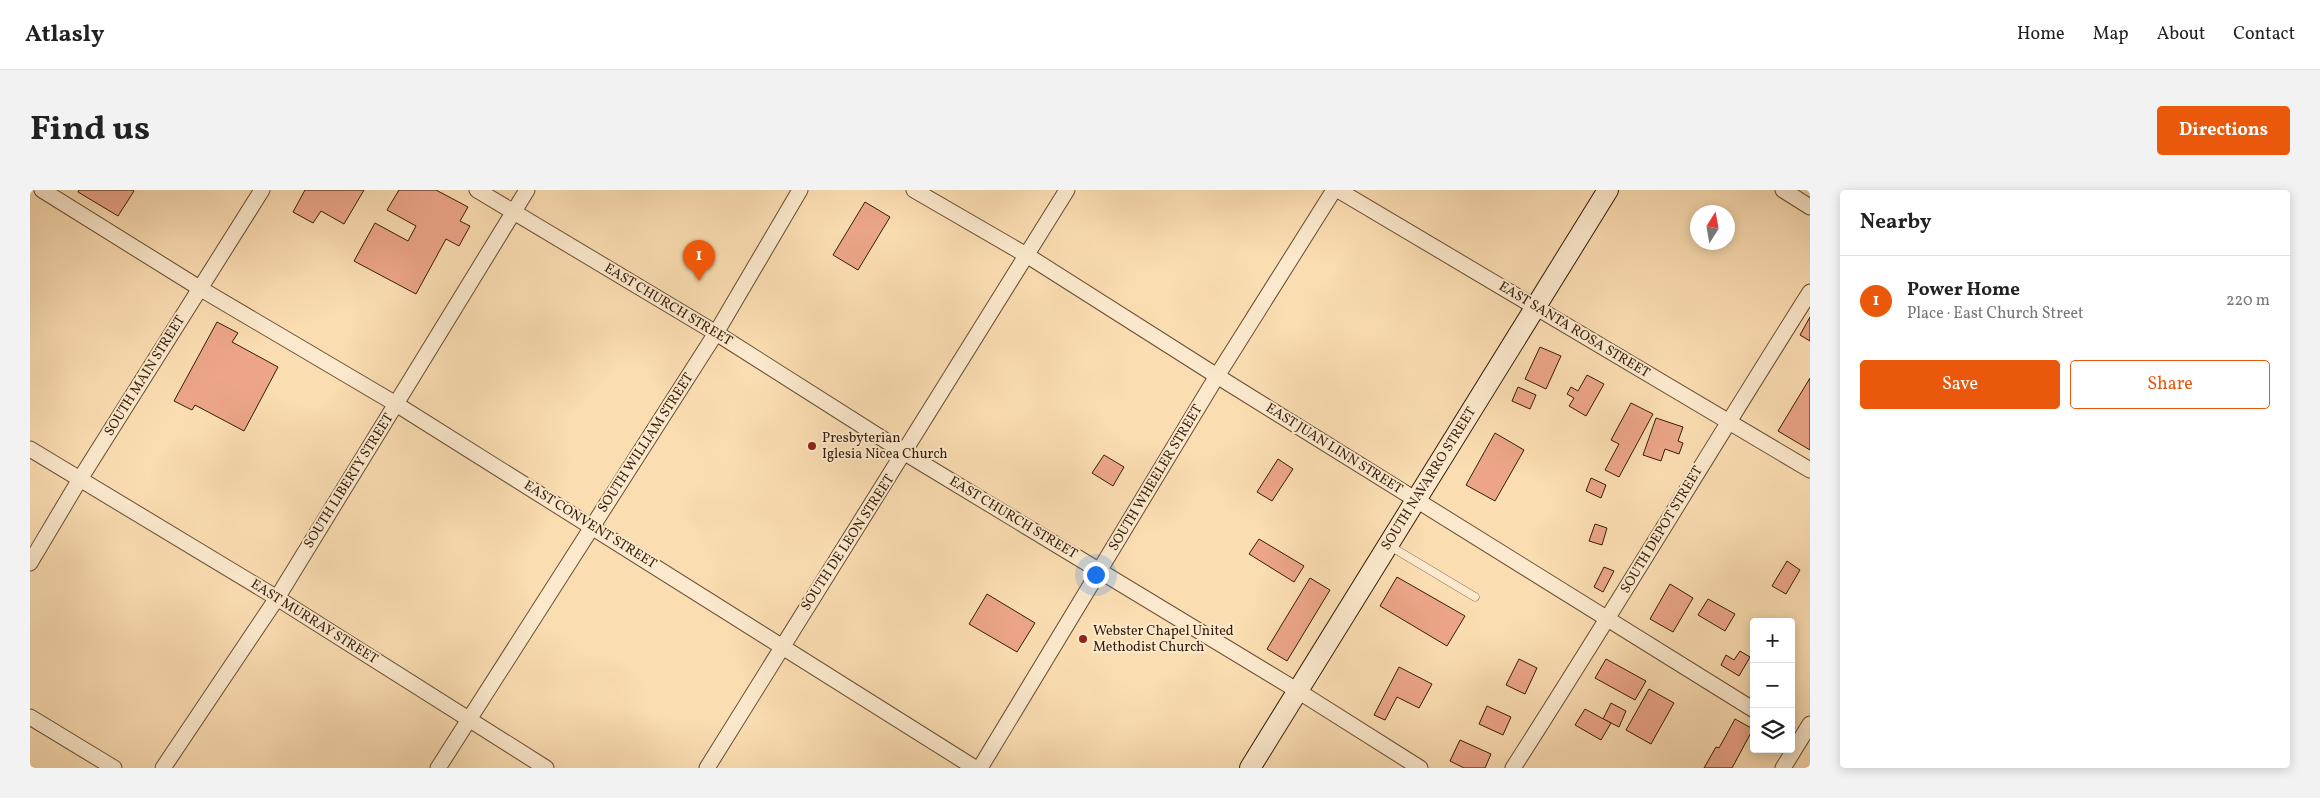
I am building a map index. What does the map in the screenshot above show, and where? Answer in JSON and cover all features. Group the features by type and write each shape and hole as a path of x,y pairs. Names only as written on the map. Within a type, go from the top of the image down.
{"street":[{"name":"EAST CONVENT STREET","path":"42,190 201,289 396,404 975,768"},
{"name":"SOUTH MAIN STREET","path":"30,563 80,479 262,190"},
{"name":"EAST CHURCH STREET","path":"477,190 716,333 905,453 1298,691 1420,768"},
{"name":"SOUTH LIBERTY STREET","path":"163,768 277,598 527,190"},
{"name":"SOUTH WILLIAM STREET","path":"438,768 716,333 800,190"},
{"name":"EAST JUAN LINN STREET","path":"914,190 1028,256 1217,376 1751,708"},
{"name":"SOUTH DE LEON STREET","path":"707,768 782,645 1028,256 1067,190"},
{"name":"EAST SANTA ROSA STREET","path":"1336,190 1810,470"},
{"name":"SOUTH WHEELER STREET","path":"980,768 1217,376 1336,190"},
{"name":"SOUTH NAVARRO STREET","path":"1250,768 1608,190"},
{"path":"1783,190 1810,207"},
{"name":"SOUTH DEPOT STREET","path":"1513,768 1609,619 1728,421 1810,292"},
{"name":"EAST MURRAY STREET","path":"30,449 277,598 546,768"},
{"path":"30,717 114,768"},
{"path":"1783,768 1810,724"}],"lane":[{"path":"1388,544 1475,598"}],"building":[{"path":"79,190 134,191 118,216 78,192"},
{"path":"305,190 364,190 344,224 321,211 313,223 293,212"},
{"path":"399,190 436,190 468,207 460,221 470,226 459,246 446,239 416,294 354,261 375,223 408,241 416,226 387,210"},
{"path":"865,202 890,217 858,270 833,255"},
{"path":"1810,317 1810,341 1800,335"},
{"path":"217,322 238,333 232,342 278,367 244,431 195,405 192,410 174,401"},
{"path":"1540,347 1561,356 1546,389 1525,379"},
{"path":"1587,375 1604,384 1586,416 1569,406 1574,398 1567,394 1571,387 1578,391"},
{"path":"1810,378 1810,450 1778,431"},
{"path":"1518,387 1536,395 1530,409 1512,401"},
{"path":"1631,403 1653,414 1619,477 1605,470 1619,444 1611,440"},
{"path":"1656,418 1683,427 1678,441 1683,443 1679,454 1665,449 1661,461 1643,455"},
{"path":"1495,433 1524,450 1495,501 1466,485"},
{"path":"1104,455 1124,467 1113,486 1092,473"},
{"path":"1278,459 1293,469 1272,501 1257,492"},
{"path":"1591,478 1606,485 1601,498 1586,491"},
{"path":"1595,524 1607,528 1602,545 1589,541"},
{"path":"1259,539 1304,566 1294,582 1249,554"},
{"path":"1787,561 1800,570 1786,594 1772,586"},
{"path":"1604,567 1614,571 1603,592 1594,587"},
{"path":"1397,577 1465,616 1447,646 1380,606"},
{"path":"1310,578 1330,590 1287,661 1267,649"},
{"path":"1670,584 1693,598 1673,632 1650,619"},
{"path":"987,594 1035,623 1017,652 969,624"},
{"path":"1708,599 1735,614 1725,631 1698,615"},
{"path":"1740,651 1750,657 1739,676 1721,665 1726,655 1734,660"},
{"path":"1519,659 1537,668 1525,694 1506,685"},
{"path":"1606,659 1646,681 1635,700 1595,678"},
{"path":"1399,667 1432,684 1419,708 1397,697 1385,720 1374,715"},
{"path":"1649,689 1674,703 1651,744 1626,730"},
{"path":"1611,703 1626,711 1619,727 1603,719"},
{"path":"1487,706 1511,717 1503,735 1479,724"},
{"path":"1585,709 1611,723 1601,740 1575,725"},
{"path":"1735,719 1750,727 1750,735 1732,768 1704,768 1716,747 1719,748"},
{"path":"1460,740 1491,754 1485,768 1464,768 1450,761"}],"place":[{"name":"Power Home","path":"699,281"},
{"name":"Presbyterian Iglesia Nicea Church","path":"812,446"},
{"name":"Webster Chapel United Methodist Church","path":"1083,639"}]}
